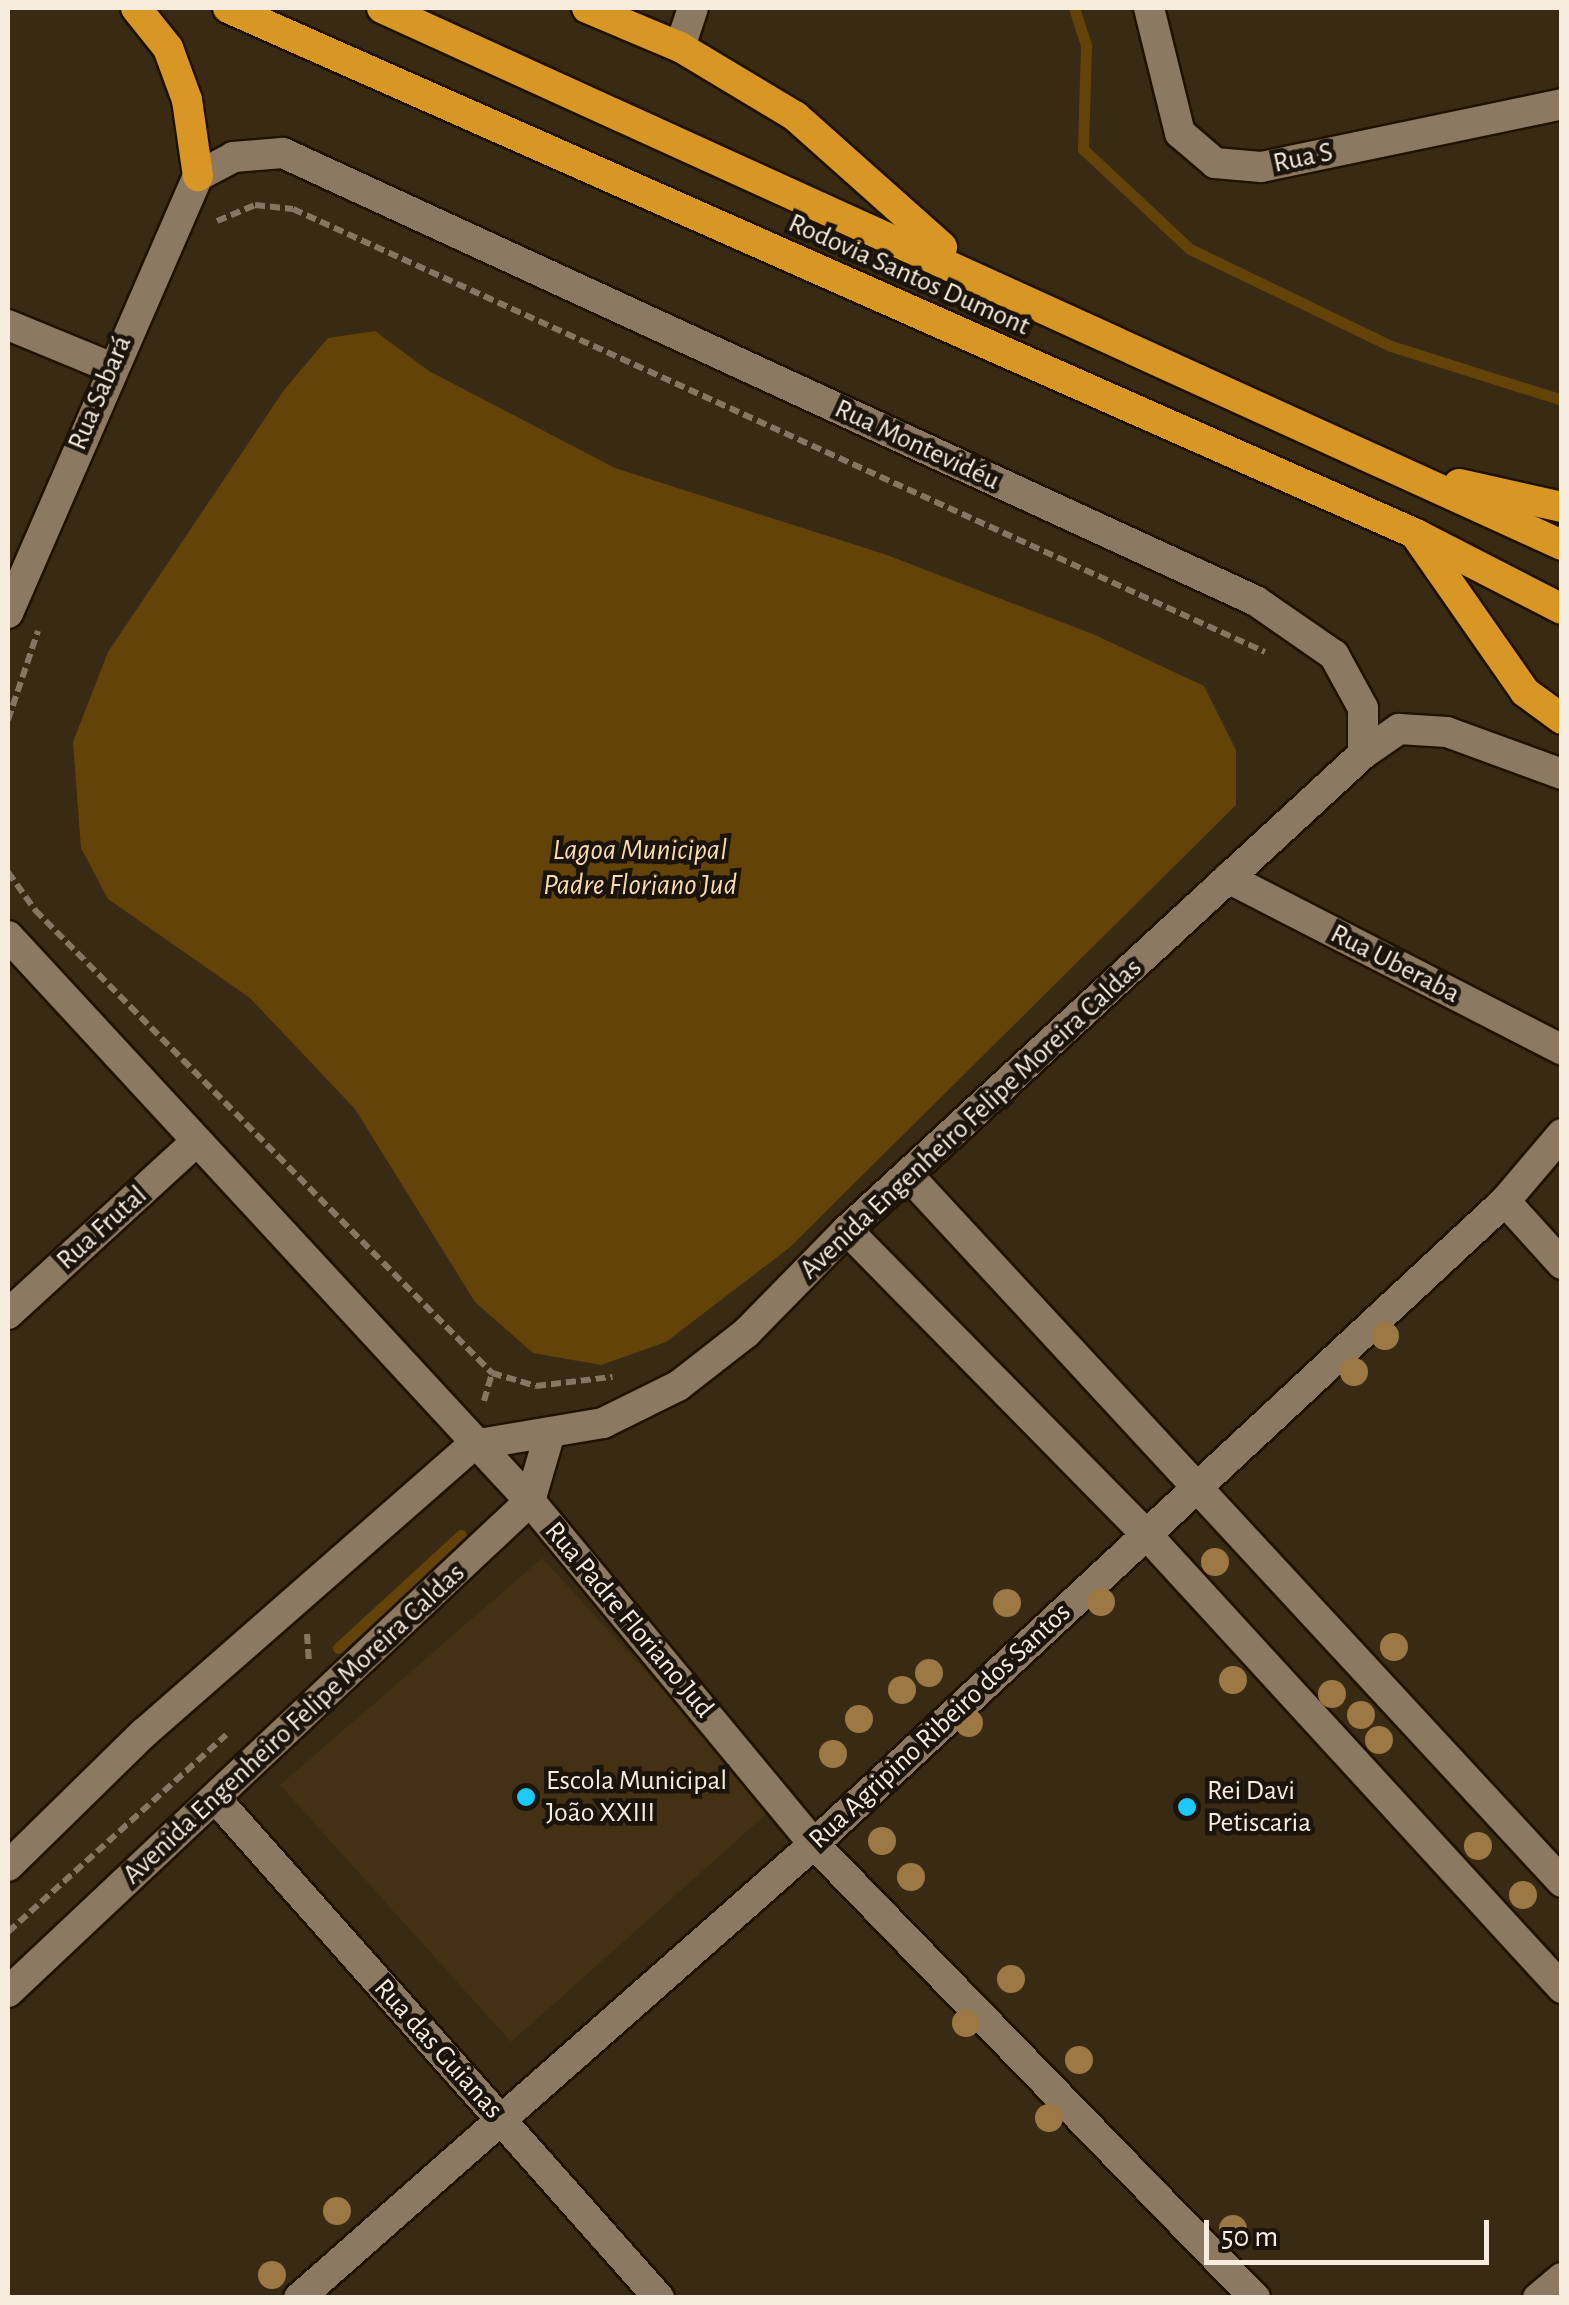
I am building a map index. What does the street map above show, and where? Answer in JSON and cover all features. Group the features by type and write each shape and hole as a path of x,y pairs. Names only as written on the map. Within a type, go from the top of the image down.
{"highway":[{"path":"136,8 168,48 187,100 198,176"},
{"name":"Rodovia Santos Dumont","path":"228,8 1416,534 1562,608"},
{"name":"Rodovia Santos Dumont","path":"382,8 974,273 1562,546"},
{"path":"587,8 680,47 795,116 974,273"},
{"path":"1397,470 1562,507"},
{"path":"1416,534 1525,692 1562,719"}],"street":[{"path":"680,47 693,8"},
{"name":"Rua S","path":"1149,8 1180,133 1215,163 1261,167 1562,104"},
{"name":"Rua Montevidéu","path":"198,176 233,157 283,154 1256,601 1334,655 1363,708 1363,754"},
{"name":"Rua Sabará","path":"8,613 110,367 198,176"},
{"path":"8,325 110,367"},
{"path":"1363,754 1400,730 1447,732 1562,774"},
{"name":"Avenida Engenheiro Felipe Moreira Caldas","path":"473,1445 550,1436 603,1423 678,1386 746,1333 847,1230 1363,754"},
{"name":"Rua Uberaba","path":"1228,878 1562,1050"},
{"name":"Rua Padre Floriano Jud","path":"8,936 473,1445 530,1501 814,1844 1256,2298"},
{"name":"Rua Agripino Ribeiro dos Santos","path":"299,2298 503,2123 814,1844 1505,1201 1562,1134"},
{"name":"Rua Frutal","path":"8,1314 196,1142"},
{"path":"908,1175 1198,1484 1562,1882"},
{"path":"1505,1201 1562,1264"},
{"path":"847,1230 1146,1534 1562,1988"},
{"name":"Avenida Engenheiro Felipe Moreira Caldas","path":"8,1992 217,1800 530,1501 550,1436"},
{"path":"8,1866 144,1732 473,1445"},
{"name":"Rua das Guianas","path":"217,1800 660,2298"},
{"path":"1538,2298 1562,2278"}],"path":[{"path":"206,225 255,205 294,209 1274,656"},
{"path":"8,720 45,612"},
{"path":"8,872 35,910 492,1374 536,1386 592,1384 626,1373"},
{"path":"296,1672 310,1659 306,1636 319,1622"},
{"path":"8,1932 238,1724"}],"shaded area":[{"name":"Escola Municipal João XXIII","path":"542,1558 772,1809 511,2042 280,1785"}],"water":[{"name":"Lagoa Municipal Padre Floriano Jud","path":"375,331 429,371 615,468 887,555 1095,635 1204,686 1236,750 1236,805 789,1248 666,1342 601,1365 533,1353 475,1302 355,1109 250,998 108,899 81,848 73,742 108,652 284,390 328,338"}],"waterway":[{"path":"1074,8 1086,46 1083,149 1190,249 1391,346 1562,400"},
{"path":"338,1648 461,1535"}],"place":[{"name":"Escola Municipal João XXIII","path":"526,1797"},
{"name":"Rei Davi Petiscaria","path":"1187,1807"}]}
